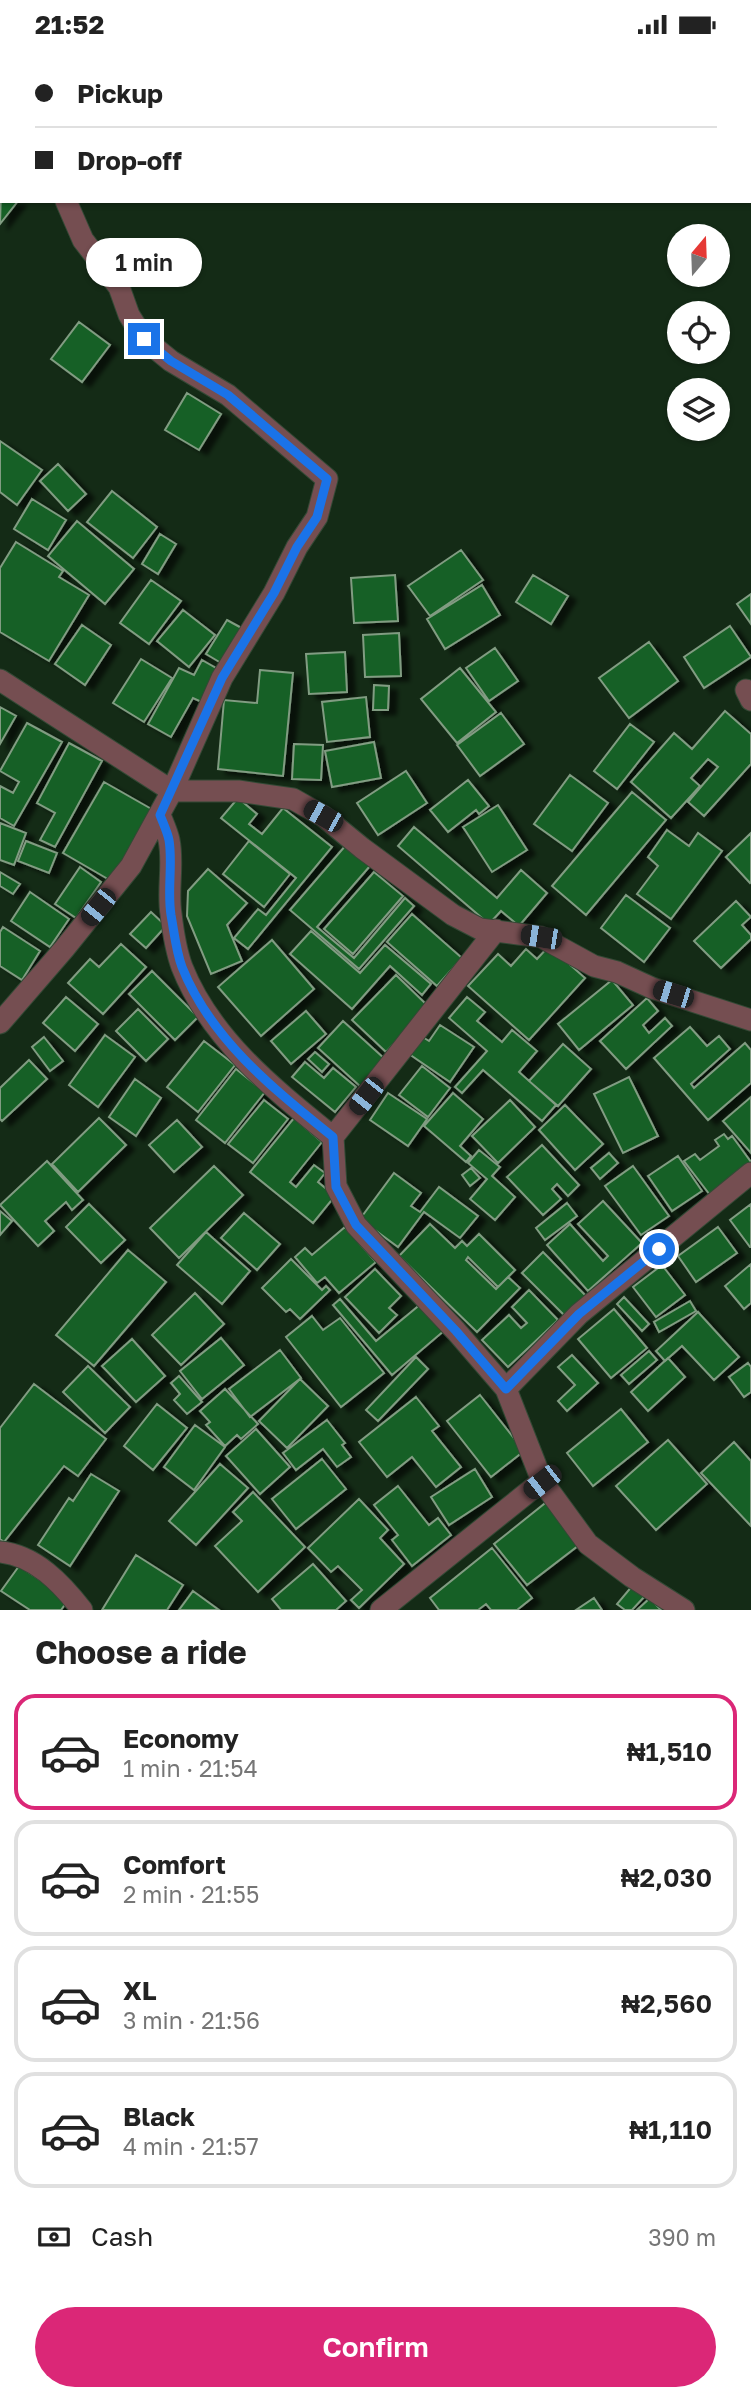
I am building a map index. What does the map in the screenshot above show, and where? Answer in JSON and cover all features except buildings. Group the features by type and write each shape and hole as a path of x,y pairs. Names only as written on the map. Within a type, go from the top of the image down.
{"street":[{"path":"0,1023 131,866 172,791 222,678 317,517 327,479 228,395 171,361 144,339 129,315 118,287 83,240 67,203"},
{"path":"0,680 172,791 238,791 293,799 323,816 453,915 480,929 541,937 594,966 617,972 652,988 749,1013"},
{"path":"160,815 169,838 170,912 182,965 193,989 237,1053 333,1137"},
{"path":"496,930 333,1137 336,1187 356,1225 456,1331 506,1389 542,1482 588,1543 632,1577 684,1610"},
{"path":"506,1389 579,1314 751,1173"},
{"path":"381,1610 542,1482"},
{"path":"0,1552 12,1553 54,1576 82,1610"}],"route":[{"path":"144,339 171,361 228,395 327,479 317,517 222,678 160,815 169,838 170,912 182,965 193,989 237,1053 333,1137 336,1187 356,1225 456,1331 506,1389 579,1314 659,1249"}]}
